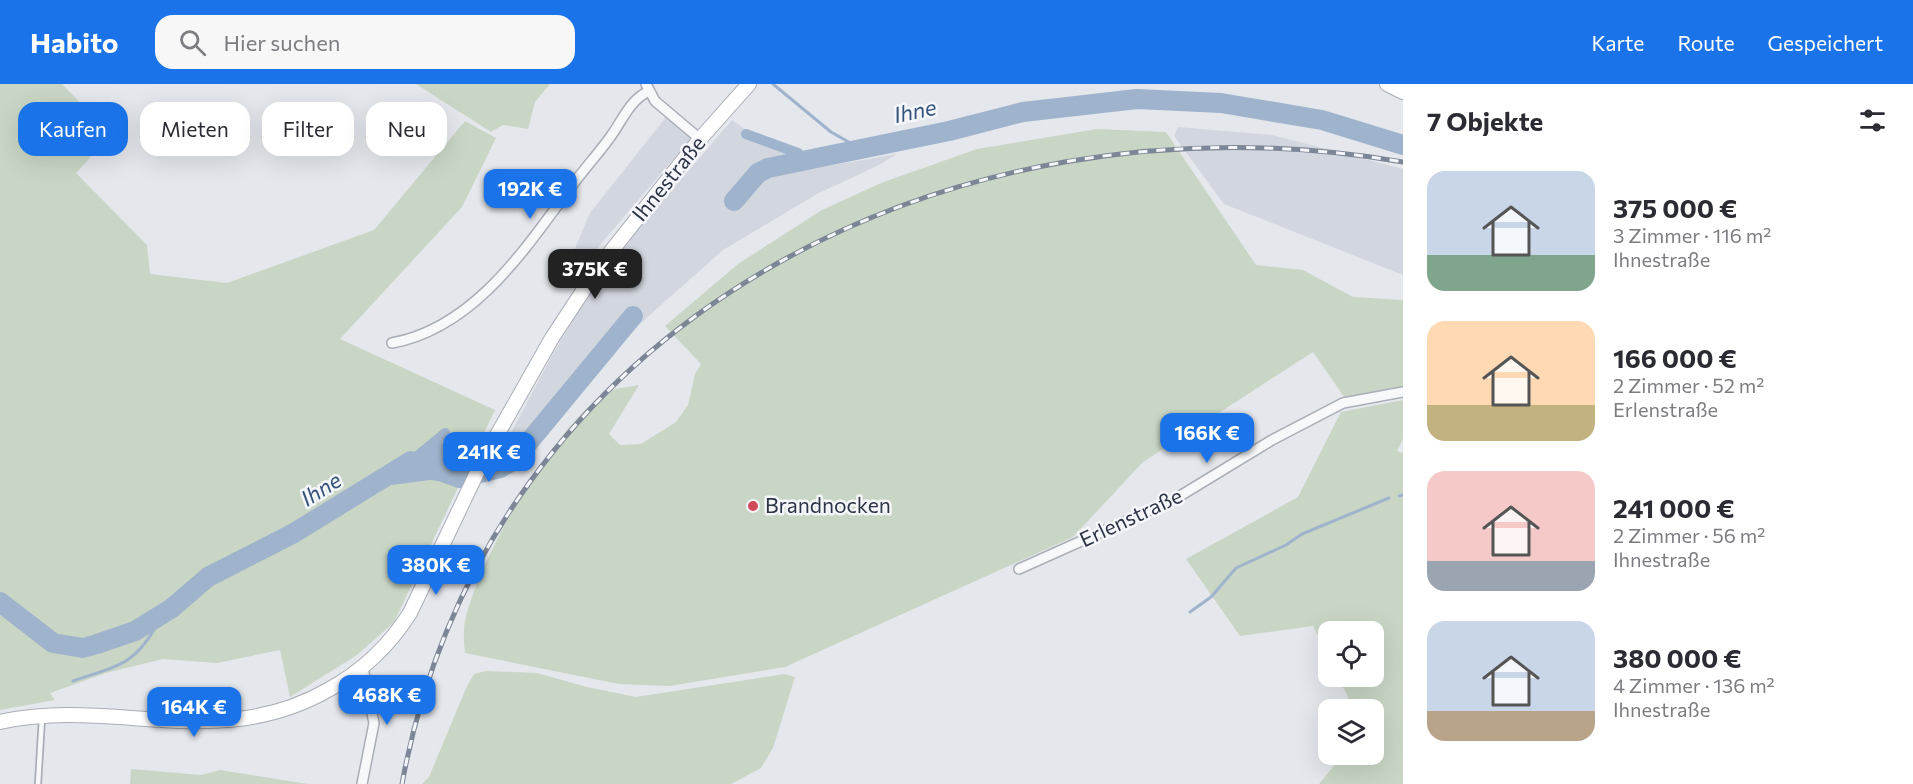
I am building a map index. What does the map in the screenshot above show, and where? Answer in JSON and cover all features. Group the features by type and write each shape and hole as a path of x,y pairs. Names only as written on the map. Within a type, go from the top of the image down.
{"main road":[{"name":"Ihnestraße","path":"1,722 92,717 198,723 257,718 280,713 313,699 363,668 397,633 410,613 484,458 552,338 592,276 700,139 749,84"},
{"path":"1387,84 1403,92"}],"street":[{"path":"392,343 415,339 438,328 478,298 521,255 647,87 655,101 700,139"},
{"name":"Erlenstraße","path":"1019,569 1175,499 1272,440 1344,403 1403,392"},
{"path":"362,784 374,723 363,668"}],"lane":[{"path":"38,784 42,718"}],"shaded area":[{"path":"667,116 692,137 587,260 574,251 590,213"},
{"path":"732,120 746,130 745,136 793,155 800,168 810,165 812,169 897,154 817,194 723,250 634,329 618,319 519,440 498,457 554,352 581,308 629,240"},
{"path":"1178,127 1272,135 1403,169 1403,275 1224,204 1174,136"}],"green space":[{"path":"0,84 62,84 79,102 18,102 18,156 92,156 76,173 147,245 150,274 227,283 374,230 436,156 447,156 447,143 465,121 496,138 462,207 340,339 495,410 394,622 357,655 290,697 280,650 217,663 163,659 106,673 50,693 55,700 0,710"},
{"path":"416,84 550,84 535,102 528,129 503,125 491,132"},
{"path":"1097,129 1166,132 1256,265 1303,270 1353,297 1403,300 1403,388 1347,401 1313,352 1143,462 1073,537 785,667 669,686 619,684 465,653 464,625 485,565 520,498 541,465 584,411 611,390 639,385 609,434 620,445 641,444 676,422 688,405 695,374 701,364 665,326 738,264 822,210 881,183 977,149"},
{"path":"1403,400 1403,439 1397,451 1403,453 1403,784 1319,784 1335,765 1384,765 1384,699 1349,699 1343,687 1384,687 1384,621 1318,621 1318,636 1313,626 1240,636 1186,559 1298,497 1341,412"},
{"path":"486,671 537,673 587,687 636,697 785,674 795,677 773,748 761,768 731,784 422,784 429,777 467,686 474,674"},
{"path":"131,769 201,775 220,770 308,784 130,784"}],"water":[{"path":"441,442 451,450 464,469 457,483 430,480 392,485 396,478"}],"waterway":[{"path":"773,84 831,132 861,149"},
{"name":"Ihne","path":"734,201 758,173 768,168 949,131 1023,112 1137,99 1221,103 1322,120 1403,145"},
{"path":"746,134 798,153 804,160"},
{"name":"Ihne","path":"0,602 53,643 83,648 135,631 172,608 208,577 294,533 411,461 460,478 500,468 514,460 633,316"},
{"path":"411,461 445,433"},
{"path":"1399,496 1403,495"},
{"path":"1190,612 1211,597 1236,568 1286,545 1302,534 1389,498"},
{"path":"73,681 121,664 130,658 139,651 155,628 152,620"}],"railway":[{"path":"402,784 450,622 530,482 635,365 763,272 908,204 1066,162 1233,148 1403,162"}],"place":[{"name":"Brandnocken","path":"753,506"}]}
